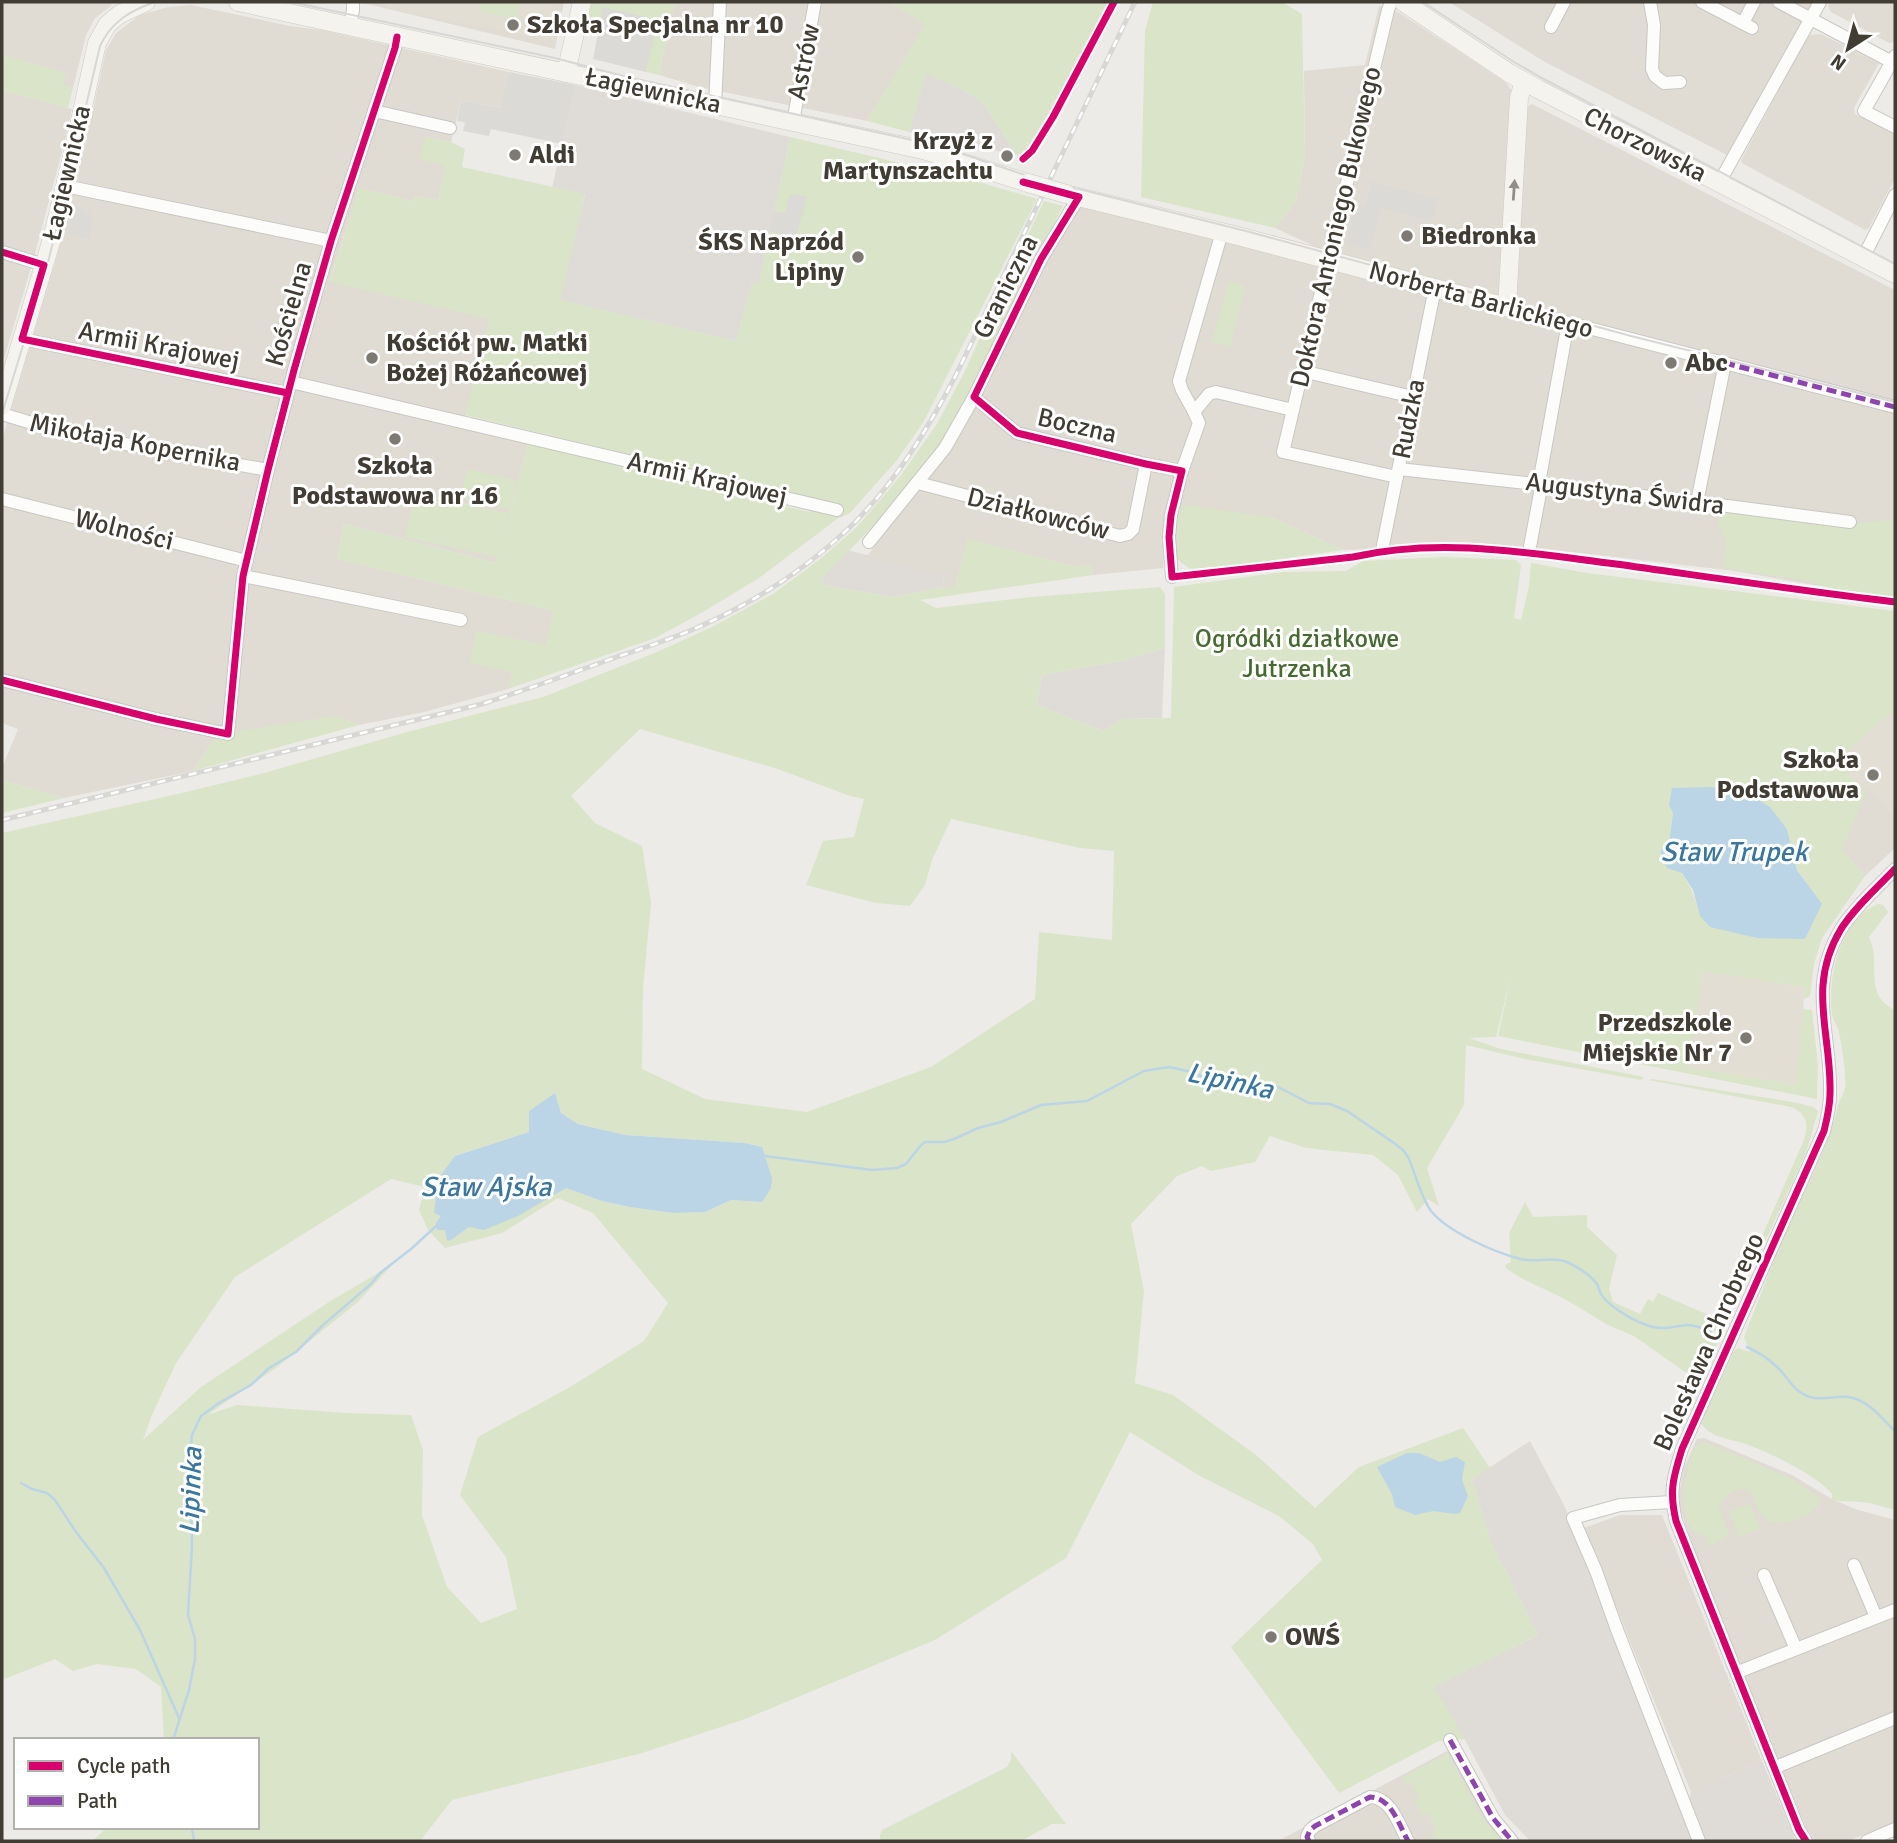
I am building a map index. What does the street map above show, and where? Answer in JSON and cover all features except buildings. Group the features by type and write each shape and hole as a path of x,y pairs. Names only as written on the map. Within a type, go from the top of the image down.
{"street":[{"name":"Łagiewnicka","path":"2,406 65,186 97,43 119,8 144,2"},
{"name":"Łagiewnicka","path":"238,2 923,150 1072,195"},
{"path":"350,26 352,2"},
{"path":"566,73 582,2"},
{"path":"715,105 720,2"},
{"name":"Astrów","path":"793,122 815,2"},
{"name":"Doktora Antoniego Bukowego","path":"1283,452 1391,2"},
{"name":"Chorzowska","path":"1403,2 1524,81 1895,274"},
{"path":"1551,27 1564,2"},
{"path":"1650,2 1654,25 1652,69 1664,83 1680,82"},
{"path":"1702,2 1748,25 1754,2"},
{"path":"1779,2 1893,58 1864,111 1895,127"},
{"path":"1719,183 1820,2"},
{"name":"Kościelna","path":"2,680 156,719 228,734 243,576 268,470 331,242 397,37"},
{"path":"1507,307 1519,99 1524,81"},
{"path":"374,111 450,128"},
{"path":"65,186 331,242"},
{"name":"Norberta Barlickiego","path":"1072,195 1895,407"},
{"name":"Graniczna","path":"869,542 945,448 974,397 1072,195"},
{"path":"1863,258 1895,195"},
{"path":"1172,577 1169,537 1171,515 1182,471 1199,423 1179,381 1222,232"},
{"path":"2,253 44,265"},
{"name":"Rudzka","path":"1382,550 1435,288"},
{"path":"1529,552 1568,323"},
{"name":"Armii Krajowej","path":"22,340 290,387 837,510"},
{"path":"1697,502 1725,363"},
{"path":"1302,371 1413,397"},
{"path":"1194,411 1209,394 1216,391 1293,410"},
{"name":"Boczna","path":"974,397 1017,433 1182,471"},
{"name":"Mikołaja Kopernika","path":"2,414 65,433 268,470"},
{"name":"Augustyna Świdra","path":"1283,452 1398,473 1539,483 1850,522"},
{"name":"Działkowców","path":"918,483 1120,536 1133,529 1146,464"},
{"name":"Wolności","path":"2,499 247,561"},
{"path":"243,576 461,620"},
{"name":"Bolesława Chrobrego","path":"1806,1841 1799,1830 1676,1521 1672,1502 1672,1480 1682,1450 1824,1131 1830,1093 1822,1006 1826,963 1840,930 1848,919 1895,869"},
{"path":"1672,1502 1620,1506 1573,1518 1596,1571 1699,1841"},
{"path":"1854,1565 1876,1617"},
{"path":"1764,1575 1796,1649"},
{"path":"1738,1672 1895,1609"},
{"path":"1776,1767 1895,1718"},
{"path":"1450,1740 1493,1818 1512,1841"},
{"path":"1309,1841 1307,1837 1315,1826 1370,1797 1376,1797 1388,1805 1408,1841"},
{"path":"1867,1841 1895,1829"}],"shaded area":[{"path":"2,2 112,2 111,6 95,18 86,35 73,88 62,86 65,73 2,55"},
{"name":"Szkoła Specjalna nr 10","path":"359,2 564,2 555,49"},
{"name":"Szkoła Specjalna nr 10","path":"382,2 552,2 554,41 391,9"},
{"path":"675,2 890,2 926,24 867,121 699,87 659,75"},
{"path":"1449,2 1814,2 1729,156 1545,62"},
{"path":"1831,2 1895,2 1894,42 1889,43 1831,12 1828,6"},
{"path":"191,5 321,30 509,72 502,108 461,100 451,142 426,137 446,166 438,200 415,196 413,201 359,188 330,281 491,319 462,429 528,443 496,563 344,524 337,559 554,611 546,646 512,672 508,689 424,712 359,725 335,716 214,740 193,771 64,798 2,780 2,768 18,729 2,723 2,440 60,245 106,50 116,33 140,15 168,7"},
{"path":"1379,6 1398,12 1506,83 1514,94 1502,291 1496,296 1331,254 1275,228 1296,201 1305,155 1304,71 1365,65"},
{"path":"603,7 658,20 646,72 593,59"},
{"path":"1821,34 1879,63 1854,108 1855,114 1895,135 1895,178 1869,228 1865,230 1742,163 1741,160 1809,35"},
{"path":"509,72 575,85 562,144 491,129 489,136 463,131 465,122 457,121 461,100 501,108"},
{"path":"926,72 971,94 985,106 1017,155 909,132"},
{"path":"575,85 790,137 759,284 752,283 736,341 559,300 585,195 552,188"},
{"path":"5,91 72,109 34,257 2,365 2,101"},
{"path":"1532,104 1895,290 1895,595 1814,585 1735,571 1529,547 1343,550 1271,517 1164,537 1163,568 1093,575 1090,565 1076,567 968,539 955,587 944,587 943,575 867,556 951,449 985,391 1046,261 1078,210 1085,205 1509,315 1527,107"},
{"path":"1371,182 1438,199 1432,221 1381,208 1370,250 1345,244 1356,204 1365,206"},
{"path":"790,194 807,196 796,238 769,231 774,211 785,213"},
{"path":"74,206 86,210 93,218 89,239 67,234"},
{"path":"848,550 943,575 944,587 893,597 827,586 821,579"},
{"path":"1165,648 1162,718 1123,719 1103,731 1037,705 1042,675 1126,660"},
{"path":"1895,709 1895,848 1865,876 1842,850 1836,761"},
{"name":"Szkoła Podstawowa","path":"1895,709 1895,818 1870,789 1866,792 1836,761"},
{"name":"Przedszkole Miejskie Nr 7","path":"1703,970 1805,987 1797,1085 1687,1067"},
{"path":"1704,1438 1792,1475 1832,1499 1855,1509 1895,1520 1895,1822 1848,1841 1815,1841 1806,1828 1693,1548 1680,1508 1683,1470 1697,1439"},
{"path":"1530,1441 1565,1507 1686,1817 1691,1792 1762,1761 1796,1841 1530,1841 1505,1815 1433,1687 1538,1635 1490,1540 1472,1479"},
{"path":"1620,1515 1662,1515 1762,1761 1691,1792 1584,1528"},
{"path":"1449,1750 1484,1814 1503,1841 1278,1841"}],"green space":[{"path":"481,2 520,2 517,19 480,11"},
{"path":"591,2 675,2 659,75 646,72 657,20 604,8 598,31 585,23"},
{"path":"890,2 1112,2 1027,152 1017,155 985,106 971,94 926,73 909,132 867,121 925,24"},
{"path":"1153,2 1282,2 1302,14 1305,155 1296,201 1275,228 1141,197 1145,31"},
{"path":"2,55 66,73 62,85 73,88 68,108 5,91 2,101"},
{"path":"425,137 451,142 465,149 462,167 585,194 560,300 736,341 752,283 759,283 790,137 972,180 1037,199 924,421 897,460 850,513 837,519 759,578 655,638 508,689 512,672 470,663 476,631 546,645 554,611 337,559 344,524 496,563 497,557 405,537 415,492 507,513 502,540 510,509 460,498 467,469 516,480 511,507 528,443 809,512 814,499 465,415 490,319 330,282 359,188 413,201 415,196 438,200 446,166 419,159"},
{"name":"Ogródki działkowe Jutrzenka","path":"1044,201 1063,206 983,370 935,455 886,513 821,579 827,586 893,597 955,587 968,539 1076,567 1091,565 1093,575 920,600 936,608 1160,587 1165,594 1165,648 1126,660 1042,675 1037,705 1103,731 1123,719 1171,718 1174,587 1283,572 1346,571 1363,561 1443,557 1516,560 1521,565 1514,618 1521,620 1531,563 1587,573 1895,611 1895,709 1836,761 1866,792 1842,850 1865,876 1822,938 1814,964 1810,996 1804,999 1805,987 1703,971 1688,1067 1796,1085 1803,1009 1812,1010 1818,1066 1817,1099 1498,1036 1511,976 1496,1037 1469,1038 1501,1049 1644,1077 1641,1080 1525,1059 1466,1045 1464,1105 1427,1168 1439,1206 1428,1199 1417,1212 1398,1175 1373,1155 1306,1148 1270,1136 1255,1162 1211,1171 1202,1166 1177,1176 1131,1224 1144,1291 1135,1383 1173,1395 1256,1455 1315,1508 1359,1467 1463,1428 1490,1468 1472,1479 1490,1540 1538,1635 1434,1687 1465,1739 1439,1741 1339,1793 1231,1647 1322,1560 1313,1544 1279,1516 1200,1476 1130,1432 1066,1558 935,1640 745,1719 642,1753 452,1800 420,1841 92,1841 106,1829 259,1829 259,1738 164,1738 161,1687 136,1669 97,1664 73,1671 55,1659 2,1680 2,833 264,773 543,697 712,627 773,594 856,528 899,478 937,424 964,373","holes":["640,729 778,769 864,799 854,837 823,841 806,885 876,903 910,906 925,885 932,860 951,819 1080,848 1114,851 1112,940 1039,932 1035,999 931,1067 807,1112 705,1099 642,1069 643,987 651,903 642,846 595,823 571,796","1712,787 1747,793 1770,807 1787,829 1797,869 1821,904 1700,916 1686,880 1660,851 1669,844 1673,813","554,1093 561,1113 578,1124 625,1135 745,1143 762,1147 762,1202 731,1200 705,1212 673,1213 602,1201 566,1188 469,1227 450,1241 445,1230 436,1223 442,1216 455,1156 529,1132","391,1179 425,1187 419,1210 428,1230 445,1248 502,1233 558,1198 593,1213 668,1303 644,1341 570,1387 478,1437 460,1495 506,1557 517,1609 481,1623 447,1587 422,1515 423,1450 411,1415 237,1405 207,1415 276,1368 358,1302 392,1265 332,1300 201,1387 143,1440 176,1363 235,1277"]},
{"path":"1229,281 1245,286 1230,347 1212,342"},
{"path":"1177,504 1271,517 1343,550 1190,569 1177,559 1174,547"},
{"path":"1721,509 1850,524 1890,520 1895,525 1895,599 1840,591 1804,580 1723,568 1726,541 1718,526"},
{"path":"335,716 359,725 193,771 214,740 216,730 228,733"},
{"path":"2,780 64,798 2,813"},
{"path":"1878,904 1883,905 1888,912 1869,937 1874,957 1874,977 1879,996 1895,1010 1895,1510 1870,1503 1832,1499 1832,1494 1825,1487 1805,1472 1756,1448 1715,1435 1701,1423 1734,1351 1738,1348 1750,1352 1744,1337 1782,1241 1820,1159 1844,1092 1841,1041 1832,1014 1834,967 1845,936 1854,922"},
{"path":"1649,1080 1798,1103 1818,1111 1806,1153 1746,1283 1742,1282 1803,1142 1806,1121 1801,1113 1791,1107"},
{"path":"1525,1202 1533,1217 1587,1215 1587,1227 1617,1255 1609,1289 1613,1302 1640,1314 1648,1299 1653,1302 1658,1293 1727,1323 1721,1333 1713,1330 1711,1334 1719,1339 1702,1376 1685,1372 1634,1336 1608,1325 1507,1269 1505,1265 1511,1262 1509,1233"},
{"path":"1701,1442 1788,1477 1817,1496 1820,1499 1819,1504 1799,1519 1772,1522 1762,1514 1750,1490 1736,1490 1718,1506 1729,1534 1709,1546 1707,1539 1694,1531 1688,1522 1685,1509 1684,1493 1689,1462"},
{"path":"1750,1504 1760,1529 1739,1537 1729,1512"},
{"path":"1011,1751 1066,1824 1052,1824 1021,1841 880,1841 882,1830 1007,1767 1011,1760"},
{"path":"1448,1753 1480,1813 1500,1841 1437,1841 1431,1832 1436,1829 1428,1813 1423,1816 1414,1800 1419,1797 1410,1782 1405,1784 1402,1778"}],"water":[{"name":"Staw Trupek","path":"1712,787 1747,793 1770,807 1787,829 1797,870 1822,904 1805,939 1757,938 1710,927 1700,916 1693,890 1682,873 1667,868 1660,851 1669,844 1673,813 1669,805 1672,788"},
{"name":"Staw Ajska","path":"555,1093 561,1113 578,1124 625,1135 745,1143 762,1147 772,1178 771,1188 762,1202 731,1200 705,1212 673,1213 602,1201 566,1188 518,1216 484,1230 469,1227 450,1241 447,1240 445,1230 435,1227 441,1216 434,1213 438,1179 455,1156 529,1132 529,1111"},
{"path":"1407,1453 1419,1453 1440,1462 1456,1457 1465,1462 1462,1480 1468,1496 1460,1513 1433,1511 1415,1515 1395,1507 1392,1494 1377,1467"}],"waterway":[{"name":"Lipinka","path":"765,1156 872,1170 897,1168 906,1164 925,1142 954,1139 1041,1105 1087,1101 1144,1071 1169,1067 1228,1084 1276,1086 1309,1103 1330,1104 1347,1111 1403,1150 1431,1211 1460,1234 1520,1259 1561,1260 1571,1264 1595,1281 1609,1303 1627,1316 1649,1326 1660,1328 1689,1325 1711,1332"},
{"name":"Lipinka","path":"174,1738 189,1690 195,1659 195,1639 188,1615 192,1546 190,1455 192,1435 201,1416 251,1385 269,1368 296,1352 380,1273 435,1227"},
{"name":"Lipinka","path":"1747,1347 1771,1362 1794,1387 1807,1396 1859,1400 1871,1407 1895,1431"},
{"path":"21,1483 47,1493 55,1500 104,1568 140,1630 179,1718"},
{"name":"Lipinka","path":"192,1829 194,1841"}],"tram line":[{"path":"2,414 46,270 100,46 110,30 123,18 155,2"},
{"path":"291,2 555,58 627,77 939,146 1031,177 1246,231 1631,336 1895,402"},
{"path":"1423,2 1540,77 1895,264"}],"railway":[{"path":"2,820 482,704 694,629 756,598 795,572 832,543 866,511 909,456 934,416 1135,2"}],"marked path":[{"path":"1725,363 1895,407"},
{"path":"1450,1740 1493,1818 1512,1841"},
{"path":"1309,1841 1307,1837 1315,1826 1370,1797 1377,1798 1389,1807 1408,1841"}],"cycle path":[{"path":"1023,159 1032,151 1053,117 1114,2"},
{"path":"2,680 156,719 228,734 243,576 268,470 331,241 397,37"},
{"path":"1023,182 1079,197 1041,259 974,397 1017,433 1182,471 1171,515 1169,537 1172,577 1419,548 1485,549 1551,555 1895,602"},
{"path":"2,252 44,265 22,339 288,393"},
{"path":"1806,1841 1799,1830 1676,1521 1673,1485 1682,1449 1824,1131 1829,1108 1830,1072 1823,991 1831,950 1841,929 1853,913 1895,869"}],"place":[{"name":"Szkoła Specjalna nr 10","path":"513,25"},
{"name":"Aldi","path":"515,155"},
{"name":"Krzyż z Martynszachtu","path":"1007,156"},
{"name":"Biedronka","path":"1407,236"},
{"name":"ŚKS Naprzód Lipiny","path":"858,257"},
{"name":"Kościół pw. Matki Bożej Różańcowej","path":"372,358"},
{"name":"Abc","path":"1671,363"},
{"name":"Szkoła Podstawowa nr 16","path":"395,439"},
{"name":"Szkoła Podstawowa","path":"1873,775"},
{"name":"Przedszkole Miejskie Nr 7","path":"1746,1038"},
{"name":"OWŚ","path":"1271,1637"}]}
